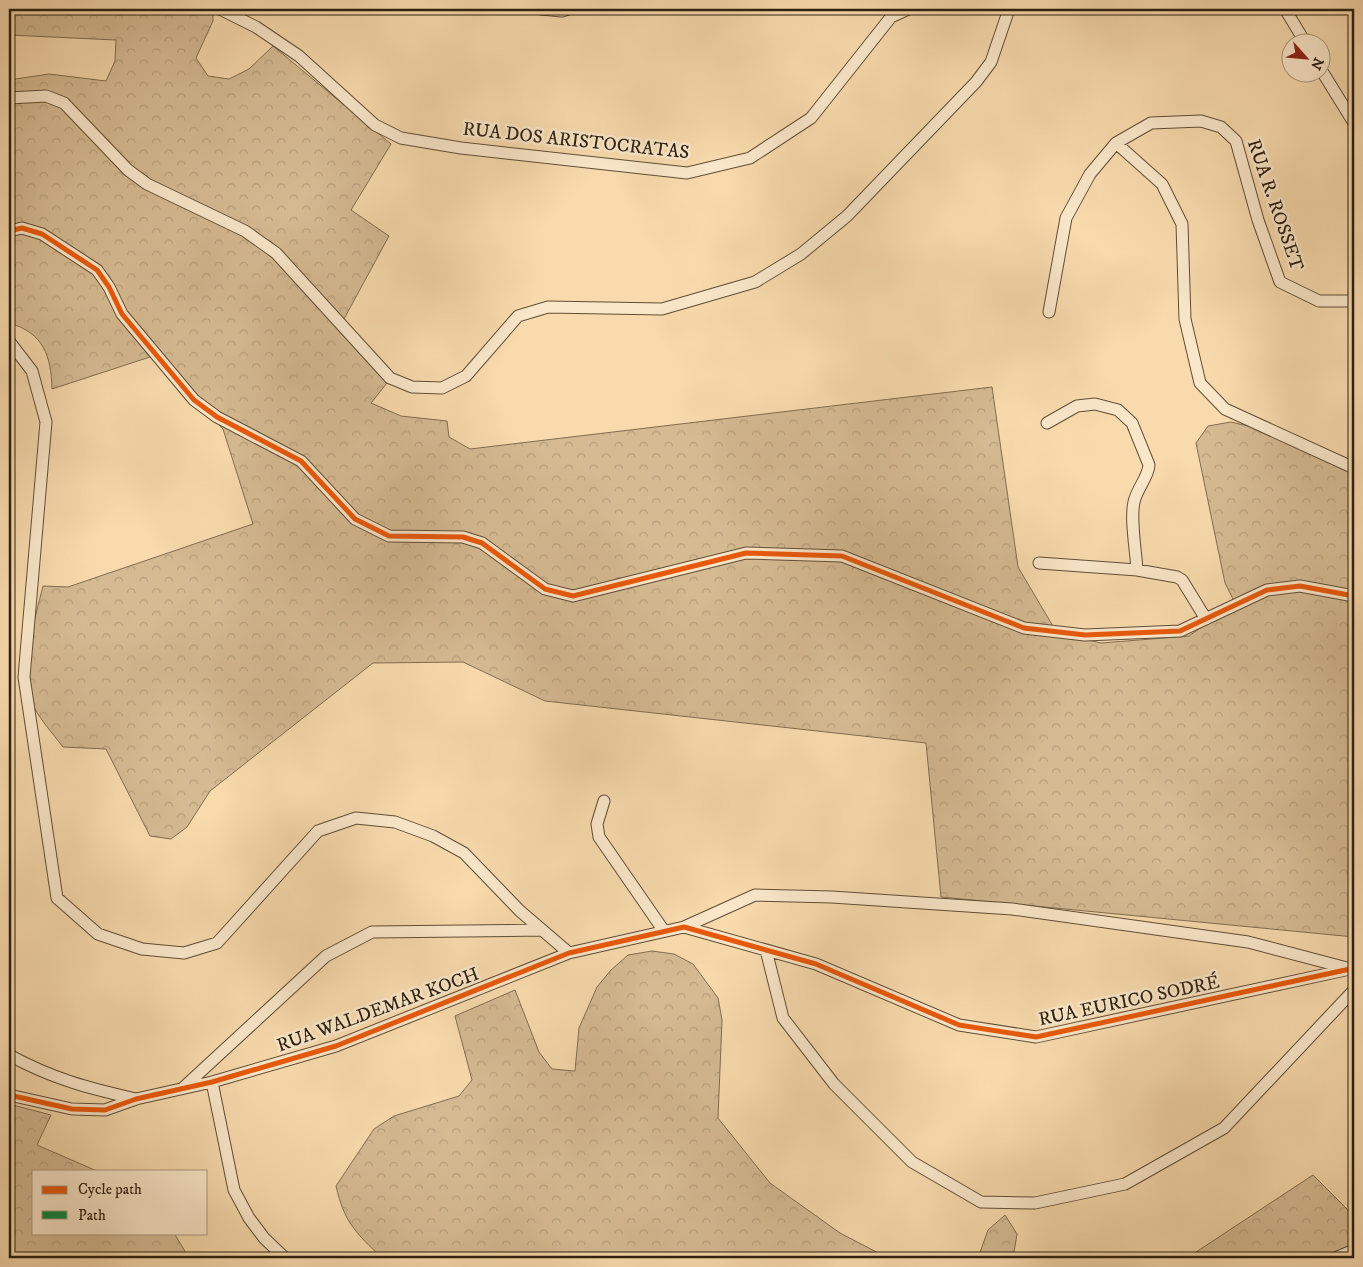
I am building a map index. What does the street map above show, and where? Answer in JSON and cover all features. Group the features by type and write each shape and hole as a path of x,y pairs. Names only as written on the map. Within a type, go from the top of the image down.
{"street":[{"name":"RUA DOS ARISTOCRATAS","path":"220,9 256,27 299,56 375,125 401,138 461,148 686,173 750,158 811,118 891,17 908,9"},
{"path":"541,9 562,11 568,9"},
{"path":"9,98 46,96 64,103 128,170 147,184 245,231 276,253 390,378 412,387 442,388 466,376 518,316 548,307 662,309 755,282 801,254 847,216 976,82 991,62 1009,9"},
{"path":"1285,9 1299,32"},
{"path":"1329,82 1354,123"},
{"name":"RUA R. ROSSET","path":"1049,312 1066,218 1090,174 1116,143 1151,123 1201,121 1221,127 1236,141 1258,220 1280,282 1319,301 1354,301"},
{"path":"1116,143 1162,184 1182,224 1185,319 1200,384 1225,409 1354,468"},
{"path":"9,231 22,228 42,234 97,270 109,287 122,314 194,400 217,418 301,461 355,519 389,536 463,537 482,544 544,589 572,596 746,554 842,556 1024,628 1085,635 1180,631 1267,590 1300,586 1354,596"},
{"path":"9,341 32,371 46,422 24,677 57,898 98,934 142,949 184,953 217,943 318,831 356,818 395,822 433,836 464,853 520,911 569,953 684,926 755,895 1012,909 1248,942 1353,968"},
{"path":"1047,423 1077,406 1095,404 1118,410 1132,423 1149,465 1149,472 1137,492 1133,504 1137,570"},
{"path":"1039,563 1137,570 1177,577 1182,580 1206,619"},
{"path":"604,801 597,824 599,837 664,931"},
{"name":"RUA EURICO SODRÉ","path":"684,926 816,964 959,1025 1036,1037 1353,968"},
{"path":"184,1087 326,956 372,932 542,930"},
{"path":"766,950 784,1018 834,1084 912,1162 981,1202 1035,1203 1125,1184 1224,1128 1354,990"},
{"name":"RUA WALDEMAR KOCH","path":"9,1095 72,1109 105,1110 136,1099 212,1082 336,1046 569,953"},
{"path":"9,1055 42,1073 76,1085 136,1099"},
{"path":"212,1082 234,1190 249,1218 264,1238 285,1258"},
{"path":"1335,1258 1354,1250"}],"green space":[{"path":"9,9 213,9 213,21 196,58 208,76 229,79 249,69 273,46 391,144 351,210 389,236 338,330 387,383 371,403 401,416 447,421 449,437 470,449 992,387 1018,567 1057,633 1101,643 1189,636 1235,603 1225,583 1196,443 1208,426 1231,422 1252,427 1354,471 1354,937 941,897 926,743 545,701 463,662 373,663 210,791 187,827 171,839 150,836 106,749 63,747 34,707 29,688 28,659 43,586 68,587 253,524 223,429 153,356 52,389 50,366 43,347 30,333 21,327 9,323 9,80 49,74 106,81 115,61 116,40 9,35"},
{"path":"652,951 674,954 693,964 718,998 722,1020 718,1118 770,1183 840,1233 888,1258 382,1258 352,1226 343,1209 336,1186 374,1129 394,1116 459,1096 472,1080 455,1016 515,990 539,1052 552,1069 575,1071 579,1028 597,987 611,970 628,955"},
{"path":"9,1104 51,1115 37,1145 95,1170 32,1170 32,1234 175,1234 189,1258 9,1258"},
{"path":"1313,1175 1354,1216 1354,1258 1187,1258"},
{"path":"1005,1215 1017,1234 1013,1258 978,1258 988,1230"}],"marked path":[{"path":"541,9 562,11 568,9"}],"cycle path":[{"path":"9,231 22,228 42,234 97,270 109,287 122,314 194,400 217,417 301,461 355,519 389,536 463,537 482,543 545,589 573,596 746,553 842,556 1024,628 1085,635 1180,631 1267,590 1300,586 1354,596"},
{"path":"9,1095 72,1109 105,1110 136,1099 212,1082 336,1046 569,953 684,927 816,964 959,1025 1036,1037 1350,969"}]}
